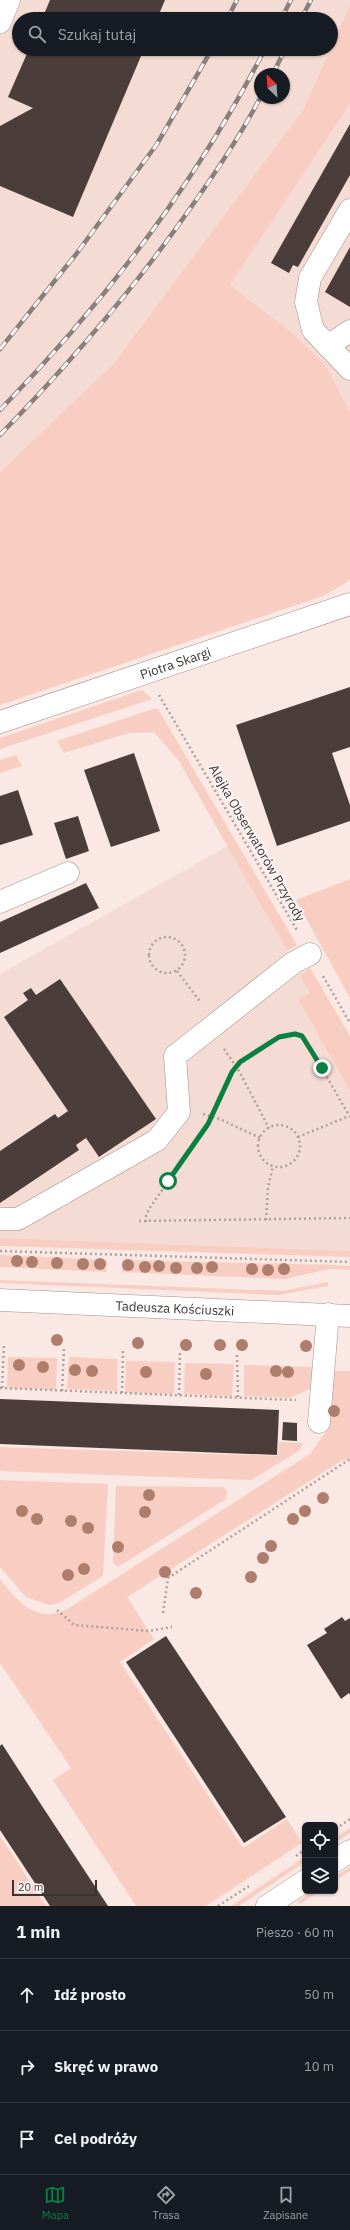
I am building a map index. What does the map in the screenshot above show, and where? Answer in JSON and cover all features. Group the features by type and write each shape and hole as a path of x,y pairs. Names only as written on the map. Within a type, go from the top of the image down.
{"street":[{"path":"0,22 9,0"},
{"path":"350,210 310,278 306,302 313,330 350,369"},
{"path":"328,346 350,331"},
{"name":"Piotra Skargi","path":"0,722 350,604"},
{"path":"0,902 68,873"},
{"path":"0,1219 18,1219 157,1140 179,1112 175,1056 293,963 310,954"},
{"name":"Tadeusza Kościuszki","path":"0,1300 350,1316"},
{"path":"319,1422 328,1314"},
{"path":"338,1859 350,1851"},
{"path":"267,1906 302,1883"}],"path":[{"name":"Alejka Obserwatorów Przyrody","path":"148,673 350,1023"},
{"path":"163,936 180,940 186,958 183,966 177,971 163,973 152,964 148,955 149,949 155,940 163,936"},
{"path":"177,971 203,1006"},
{"path":"146,1222 146,1216 149,1209 212,1117 232,1072 236,1067 279,1037 295,1034 302,1036 350,1117 298,1137"},
{"path":"221,1043 236,1067 269,1128"},
{"path":"201,1113 260,1138"},
{"path":"282,1126 294,1132 298,1137 299,1150 293,1162 280,1167 273,1166 262,1159 259,1152 260,1138 269,1128 282,1126"},
{"path":"266,1220 268,1187 273,1166"},
{"path":"139,1221 350,1218"},
{"path":"0,1251 350,1262"},
{"path":"4,1345 1,1388 291,1401 322,1398"},
{"path":"62,1391 64,1348"},
{"path":"122,1393 123,1351"},
{"path":"179,1395 180,1353"},
{"path":"237,1355 238,1398"},
{"path":"163,1613 168,1578 350,1459"},
{"path":"57,1610 74,1625 149,1631 172,1627"}],"shaded area":[{"path":"0,0 350,0 350,6 338,33 338,12 12,12 12,56 328,56 303,110 114,363 0,472"},
{"path":"350,6 350,104 230,285 294,334 326,366 350,412 350,579 323,596 0,705 0,472 114,363 303,110 327,56 338,56 338,33"},
{"path":"350,104 350,411 326,366 294,334 230,285"},
{"path":"142,690 152,699 0,749 0,738"},
{"path":"153,709 158,709 297,945 287,951 179,761 154,732 129,733 64,753 57,741"},
{"path":"16,755 22,766 0,773 0,760"},
{"path":"228,846 310,993 298,1001 350,1091 350,1251 0,1238 0,974"},
{"path":"350,879 350,998 296,900"},
{"path":"310,968 350,1036 350,1091 298,1000 310,993 300,975"},
{"path":"0,1238 350,1251 350,1257 0,1246"},
{"path":"0,1255 107,1260 106,1272 0,1267"},
{"path":"123,1260 333,1265 350,1266 350,1270 329,1269 285,1279 122,1272"},
{"path":"0,1280 283,1291 328,1282 328,1286 278,1295 0,1283"},
{"path":"8,1357 57,1358 56,1390 7,1388"},
{"path":"69,1357 117,1359 117,1391 67,1389"},
{"path":"126,1361 175,1362 174,1394 125,1393"},
{"path":"185,1363 234,1364 232,1396 184,1394"},
{"path":"244,1365 313,1367 314,1387 290,1398 244,1396"},
{"path":"331,1371 350,1371 350,1458 341,1461 127,1597 154,1639 120,1662 243,1848 287,1819 302,1843 206,1906 136,1906 53,1780 71,1768 0,1663 0,1579 15,1597 28,1608 43,1614 55,1614 66,1610 310,1454 327,1430"},
{"path":"279,1442 303,1443 299,1451 251,1480 0,1471 0,1447 278,1456"},
{"path":"0,1480 108,1484 103,1576 59,1603 49,1605 26,1597 0,1567"},
{"path":"116,1486 223,1487 227,1491 226,1499 118,1567 113,1563"},
{"path":"350,1828 350,1833 338,1841 338,1836"},
{"path":"0,1836 46,1906 0,1906"},
{"path":"302,1859 302,1864 239,1906 231,1906"},
{"path":"350,1867 350,1871 338,1879 338,1874"},
{"path":"308,1894 315,1894 300,1904 298,1901"}],"building":[{"path":"50,0 165,0 160,12 45,12"},
{"path":"26,56 141,56 73,217 0,186 0,126 33,108 8,97"},
{"path":"350,124 350,175 298,267 293,265 289,273 271,263"},
{"path":"350,247 350,307 325,292"},
{"path":"350,687 350,747 332,753 350,805 350,821 277,846 236,725"},
{"path":"134,753 160,831 111,847 84,770"},
{"path":"18,790 33,835 0,845 0,796"},
{"path":"78,816 89,851 66,859 54,823"},
{"path":"86,883 99,908 0,953 0,922"},
{"path":"60,979 156,1119 99,1157 86,1138 76,1145 79,1150 0,1203 0,1151 55,1114 58,1118 68,1111 4,1017 28,1000 23,993 31,988 36,995"},
{"path":"0,1399 279,1410 277,1455 0,1444"},
{"path":"283,1422 297,1423 297,1441 282,1440"},
{"path":"342,1617 345,1621 350,1618 350,1695 349,1693 341,1699 307,1645 327,1633 324,1629"},
{"path":"166,1636 286,1817 244,1843 126,1662"},
{"path":"2,1744 108,1906 50,1906 0,1830 0,1746"}],"railway":[{"path":"231,12 237,0"},
{"path":"285,12 291,0"},
{"path":"305,12 311,0"},
{"path":"0,349 77,253 157,144 208,56"},
{"path":"0,410 76,327 112,284 146,239 179,194 209,147 238,99 261,56"},
{"path":"276,68 282,56"},
{"path":"0,435 52,380 126,294 172,234 203,190 237,139 257,104"}],"route":[{"path":"168,1181 208,1124 232,1072 240,1062 279,1037 287,1034 295,1034 302,1036 307,1042 322,1068"}]}
